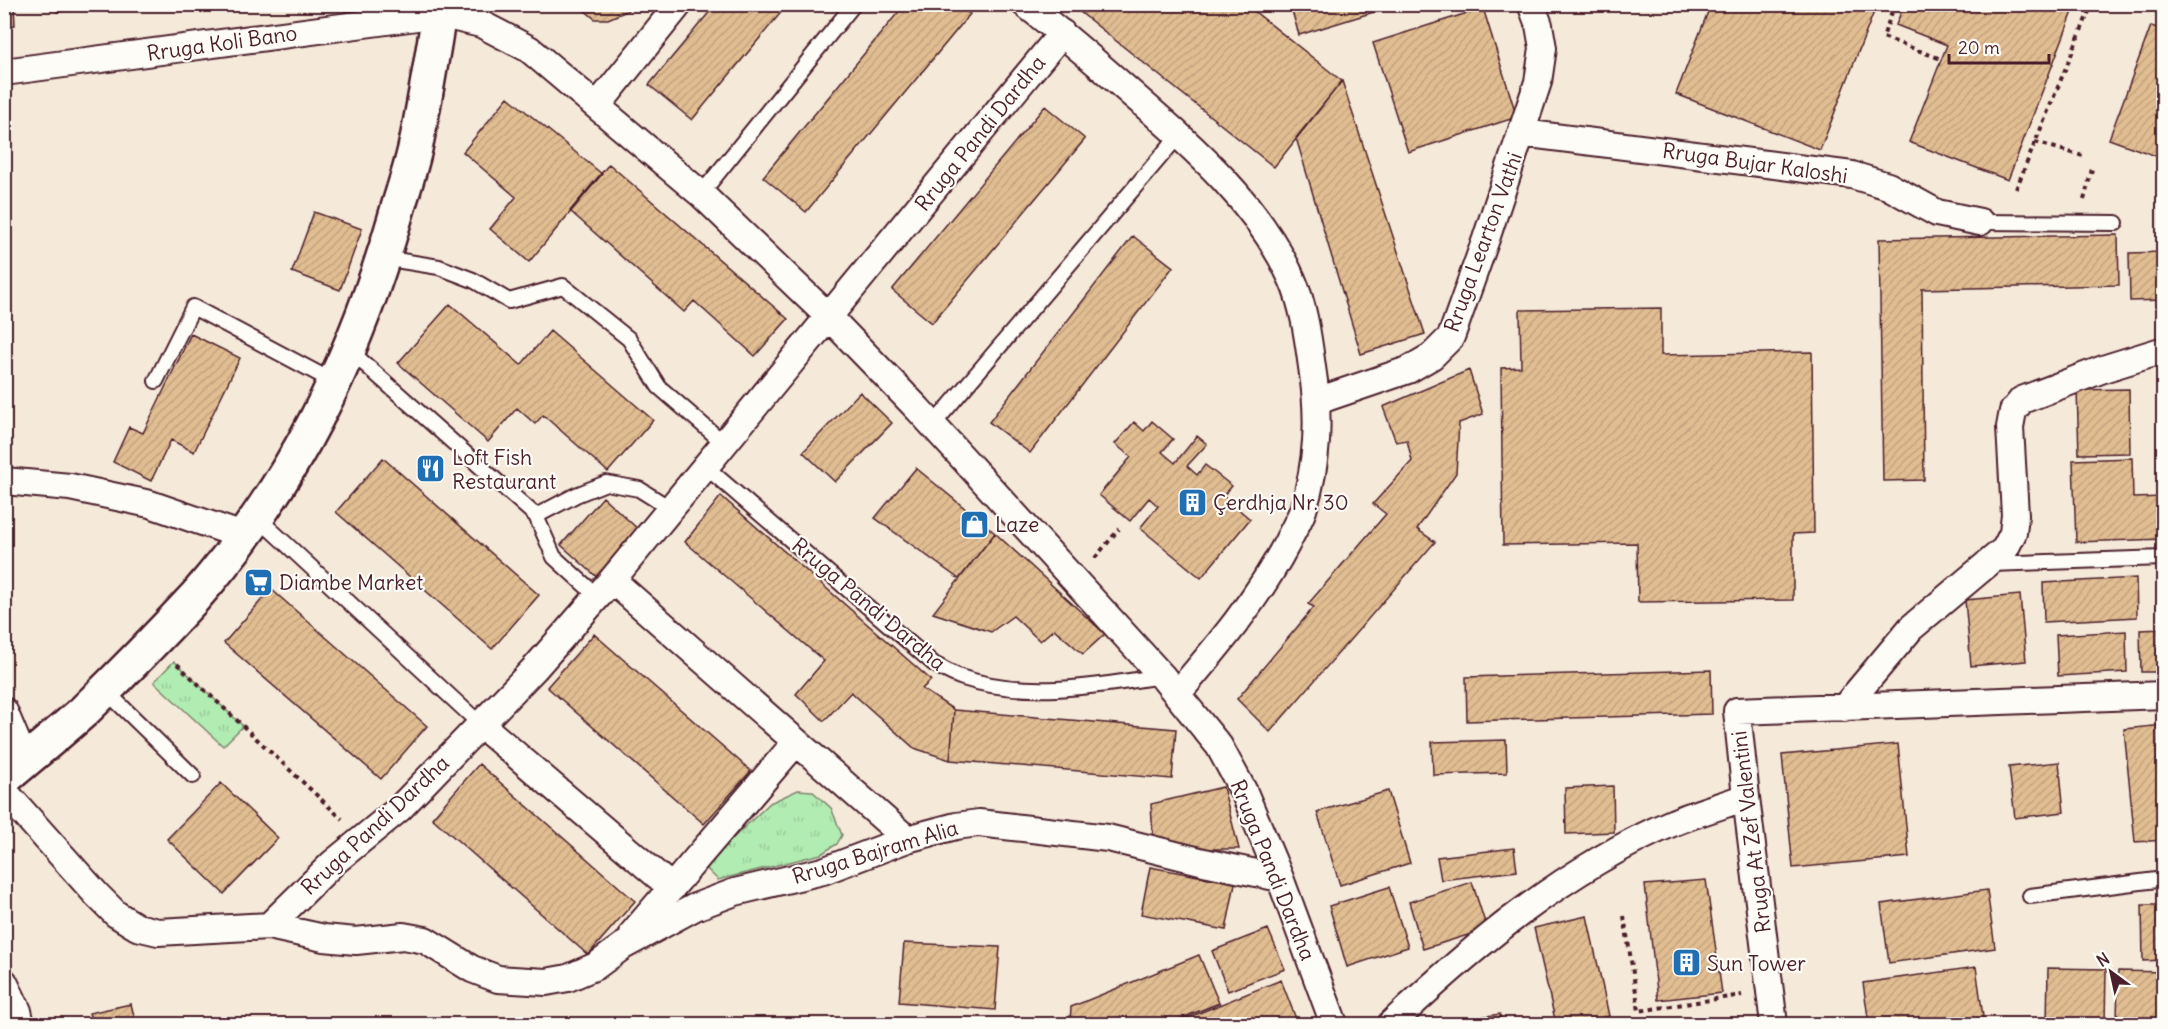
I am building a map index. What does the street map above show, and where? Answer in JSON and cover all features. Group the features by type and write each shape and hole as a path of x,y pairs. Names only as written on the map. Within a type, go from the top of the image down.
{"street":[{"path":"598,105 679,4"},
{"path":"1025,4 1062,33 1179,135 1227,182 1265,229 1293,280 1306,326 1317,401 1317,449 1302,512 1275,565 1233,629 1170,684"},
{"name":"Rruga Learton Vathi","path":"1317,401 1408,370 1432,356 1451,337 1538,82 1543,48 1539,25 1531,4"},
{"path":"15,770 105,690 195,596 250,526 299,452 335,383 383,258 416,146 439,9"},
{"name":"Rruga Pandi Dardha","path":"439,9 481,24 530,49 701,194 829,317 933,425 1170,684 1219,746 1244,792 1280,878 1334,1024"},
{"name":"Rruga Koli Bano","path":"4,72 439,9"},
{"name":"Rruga Pandi Dardha","path":"268,926 333,863 399,809 535,668 605,589 1062,33"},
{"name":"Rruga Bujar Kaloshi","path":"1522,133 1852,175 1888,186 1937,213 1980,222"},
{"path":"1844,708 1911,628 1990,564 2005,549 2013,533 2015,515 2010,427 2013,411 2022,400 2106,368 2163,351"},
{"path":"4,481 70,487 250,526"},
{"path":"605,589 796,742 907,839"},
{"name":"Rruga At Zef Valentini","path":"1774,1024 1737,711 2163,696"},
{"path":"4,711 15,770"},
{"path":"480,724 672,888"},
{"name":"Rruga Bajram Alia","path":"622,946 796,742"},
{"name":"Rruga Bajram Alia","path":"4,790 97,895 116,914 136,927 158,932 268,926 324,938 356,941 403,936 425,940 471,969 498,979 546,982 568,978 596,966 622,946 694,907 735,892 823,872 907,839 956,826 979,823 1108,838 1280,878"},
{"path":"1390,1024 1430,987 1542,895 1612,852 1673,823 1746,798"},
{"path":"4,982 18,1011 21,1024"}],"lane":[{"path":"701,194 854,4"},
{"path":"933,425 1179,135"},
{"path":"1980,222 2116,223"},
{"path":"383,258 439,267 473,280 509,301 563,286 629,339 659,387 725,444"},
{"path":"156,381 193,307 335,383"},
{"path":"349,350 536,516 554,557 605,589"},
{"name":"Rruga Pandi Dardha","path":"706,467 934,664 962,678 995,685 1047,689 1170,684"},
{"path":"536,516 576,495 606,483 639,489 671,509"},
{"path":"250,526 480,724"},
{"path":"1990,564 2163,558"},
{"path":"105,690 193,776"},
{"path":"2030,897 2163,879"}],"path":[{"path":"1895,4 1882,37 1941,59"},
{"path":"2016,189 2092,4"},
{"path":"2035,142 2083,156"},
{"path":"2084,196 2092,169"},
{"path":"1076,582 1119,529"},
{"path":"153,641 363,839"},
{"path":"1624,916 1639,1011 1770,991"}],"green space":[{"path":"174,661 243,726 223,746 154,682"},
{"path":"798,790 812,791 831,808 842,835 837,844 821,854 718,880 707,869 709,861 770,803"}],"building":[{"path":"4,4 14,4 15,25 4,26"},
{"path":"56,4 109,4 109,6 57,12"},
{"path":"577,4 632,4 627,11 608,19 595,19"},
{"path":"716,4 788,4 692,120 649,85"},
{"path":"905,4 958,4 970,14 806,212 763,177"},
{"path":"1070,4 1245,4 1342,81 1274,167"},
{"path":"1290,4 1397,4 1397,5 1299,35"},
{"path":"1711,4 1877,4 1820,150 1676,94"},
{"path":"1904,4 2076,4 2008,180 1909,142 1947,45 1896,25"},
{"path":"1483,8 1517,117 1408,152 1373,43"},
{"path":"2151,26 2164,30 2164,159 2109,139"},
{"path":"1342,81 1425,334 1361,354 1296,138"},
{"path":"508,97 602,174 529,262 490,229 516,197 463,152"},
{"path":"1045,106 1085,139 932,323 892,290"},
{"path":"609,164 788,319 755,356 694,301 684,312 570,211"},
{"path":"314,212 362,229 340,290 292,272"},
{"path":"2118,235 2119,285 1922,289 1924,480 1883,481 1879,239"},
{"path":"1133,236 1173,267 1030,453 989,422"},
{"path":"2164,252 2164,300 2130,301 2129,253"},
{"path":"450,304 521,365 550,331 653,420 608,472 543,415 535,424 517,408 488,442 398,363"},
{"path":"1661,308 1661,355 1812,352 1814,533 1793,534 1793,600 1638,602 1637,543 1503,545 1501,368 1521,367 1520,310"},
{"path":"191,334 240,358 194,452 171,440 151,481 113,462 129,427 143,433"},
{"path":"1469,370 1483,414 1459,423 1456,473 1417,529 1435,542 1270,732 1237,699 1314,607 1308,604 1386,514 1373,504 1412,461 1407,440 1396,442 1383,407"},
{"path":"2129,389 2130,453 2079,454 2077,390"},
{"path":"860,392 892,423 835,482 803,452"},
{"name":"Çerdhja Nr. 30","path":"1152,421 1173,439 1162,452 1175,463 1197,436 1207,444 1187,466 1197,475 1205,465 1232,486 1223,496 1250,519 1201,578 1140,528 1158,506 1149,498 1130,521 1099,495 1131,457 1115,444 1134,422 1144,431"},
{"path":"383,458 539,595 492,649 336,512"},
{"path":"2132,458 2133,498 2164,497 2164,539 2076,542 2073,460"},
{"path":"916,468 995,533 959,579 875,518"},
{"path":"721,496 931,680 922,689 954,710 950,760 914,748 851,692 824,721 796,694 824,661 685,542"},
{"path":"603,497 640,531 598,578 561,545"},
{"path":"995,533 1105,634 1083,654 1054,629 1040,641 1013,616 991,632 933,613"},
{"path":"2136,578 2137,617 2044,622 2043,583"},
{"path":"271,589 427,726 381,779 224,643"},
{"path":"2020,595 2026,661 1971,666 1965,600"},
{"path":"2164,629 2164,672 2141,672 2140,630"},
{"path":"2126,631 2127,672 2058,676 2056,635"},
{"path":"594,634 751,771 704,824 547,687"},
{"path":"1711,670 1712,714 1467,721 1466,677"},
{"path":"954,710 1176,729 1172,779 950,760"},
{"path":"2164,725 2164,840 2135,842 2124,729"},
{"path":"1506,740 1507,773 1433,775 1432,742"},
{"path":"1898,744 1909,857 1793,868 1782,755"},
{"path":"2059,762 2064,812 2015,818 2009,767"},
{"path":"479,764 635,901 588,955 432,818"},
{"path":"221,783 278,838 224,894 167,839"},
{"path":"1613,786 1614,832 1566,834 1565,788"},
{"path":"1223,787 1239,849 1198,849 1153,837 1151,804"},
{"path":"1388,791 1410,863 1340,885 1317,812"},
{"path":"1514,848 1517,871 1441,880 1437,857"},
{"path":"1150,867 1235,883 1226,930 1141,914"},
{"name":"Sun Tower","path":"1706,880 1722,993 1658,1000 1645,885"},
{"path":"1472,882 1487,929 1423,949 1409,902"},
{"path":"1389,887 1408,947 1347,967 1329,906"},
{"path":"1987,890 1995,948 1889,963 1881,904"},
{"path":"2142,905 2164,905 2164,960 2143,961"},
{"path":"1587,916 1609,1016 1572,1024 1556,1024 1534,928"},
{"path":"1268,929 1285,969 1228,991 1212,951"},
{"path":"904,943 1000,947 995,1010 899,1002"},
{"path":"1199,955 1219,1003 1167,1024 1070,1024 1071,1007"},
{"path":"1976,967 1984,1024 1869,1024 1863,983"},
{"path":"2048,968 2106,969 2105,1024 2047,1024"},
{"path":"2118,971 2164,972 2164,1024 2117,1024"},
{"path":"1281,980 1298,1024 1172,1024"},
{"path":"131,1004 136,1024 92,1024 89,1013"},
{"path":"1500,1014 1502,1024 1430,1024"}],"place":[{"name":"Loft Fish Restaurant","path":"431,469"},
{"name":"Çerdhja Nr. 30","path":"1192,502"},
{"name":"Laze","path":"974,524"},
{"name":"Diambe Market","path":"258,582"},
{"name":"Sun Tower","path":"1686,963"}]}
